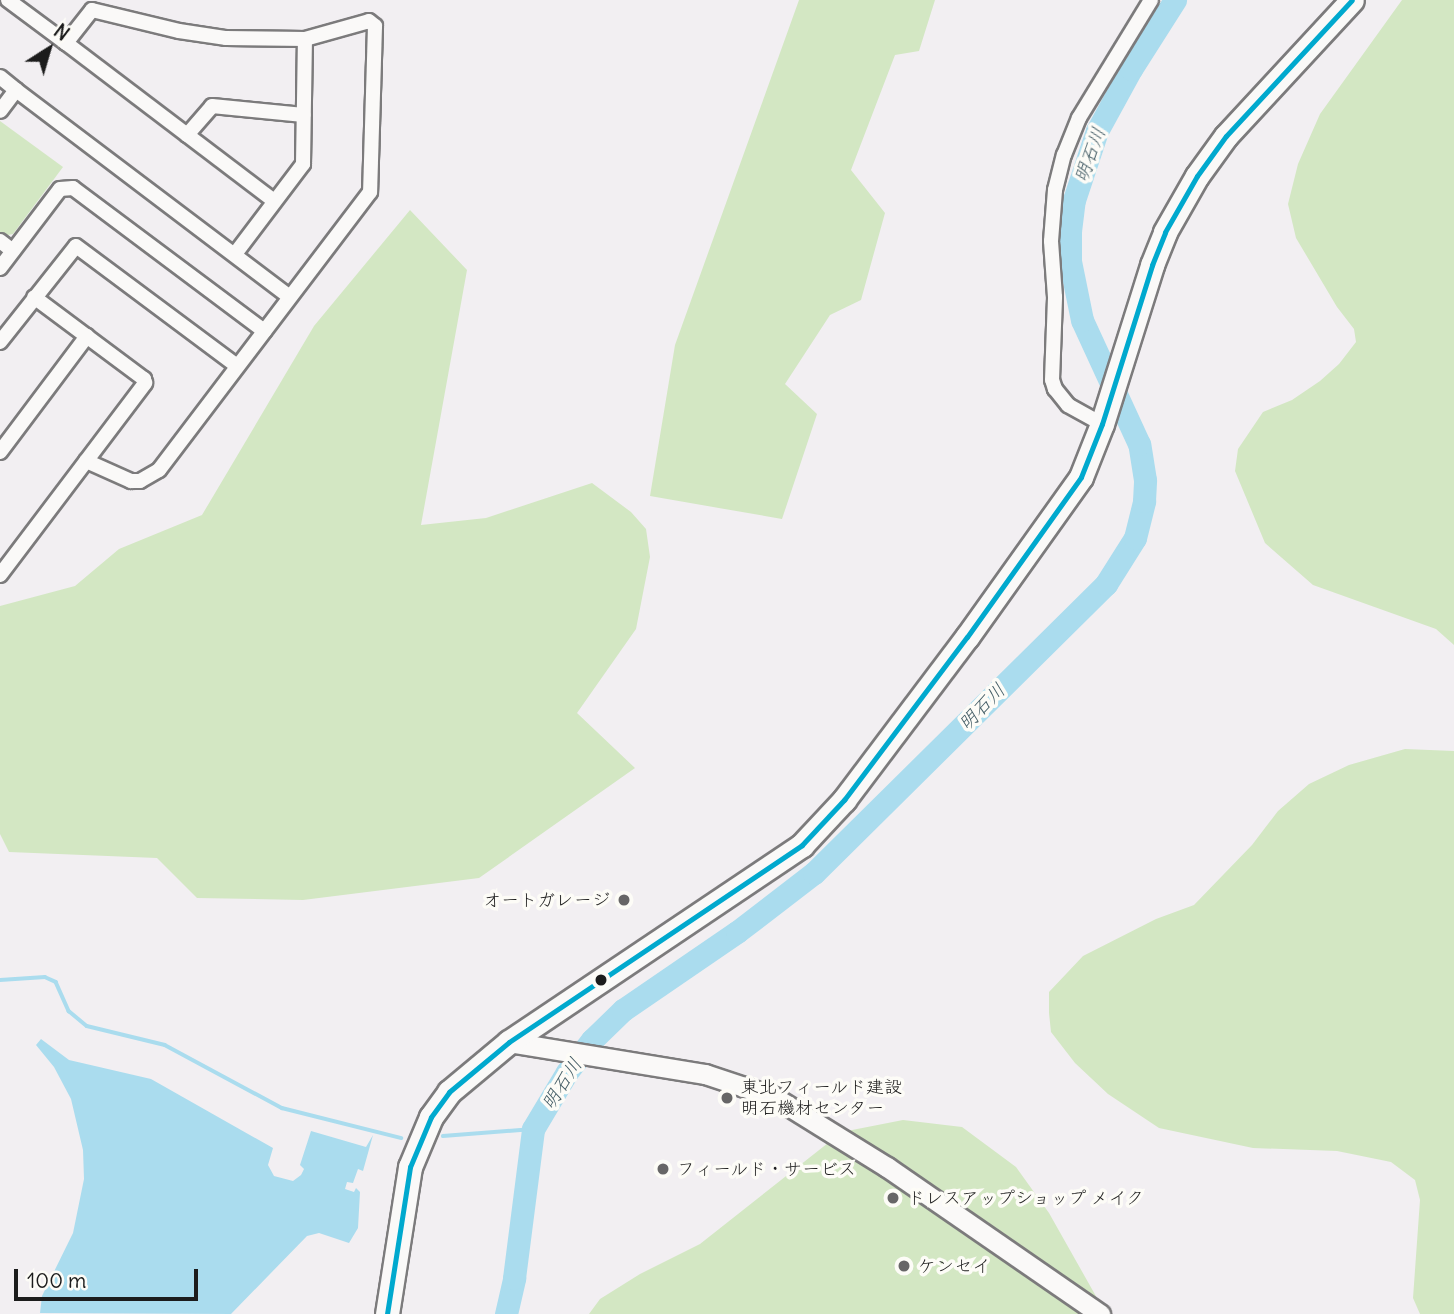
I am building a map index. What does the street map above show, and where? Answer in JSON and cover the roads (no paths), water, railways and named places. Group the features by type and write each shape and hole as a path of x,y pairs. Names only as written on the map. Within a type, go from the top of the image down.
{"main road":[{"path":"387,1314 410,1167 423,1130 449,1092 509,1042 752,881 802,845 822,826 959,648 1061,507 1091,455 1154,257 1197,176 1226,136 1352,0"}],"street":[{"path":"8,0 274,201"},
{"path":"1105,417 1068,405 1055,389 1052,380 1055,296 1051,241 1055,190 1064,155 1079,118 1151,0"},
{"path":"66,43 92,10 210,36 305,39 369,21 375,26 372,186 165,463 152,475 131,481 86,461"},
{"path":"235,254 303,164 305,39"},
{"path":"0,77 290,297"},
{"path":"0,111 16,90"},
{"path":"187,135 212,106 304,115"},
{"path":"0,268 60,189 73,188 264,331"},
{"path":"0,241 13,251"},
{"path":"0,342 76,246 237,366"},
{"path":"0,575 145,383 144,379 34,296"},
{"path":"0,452 87,336"},
{"path":"509,1042 592,1058 705,1074 774,1097 887,1167 1100,1314"}],"water":[{"path":"41,1039 69,1060 151,1079 273,1148 268,1165 274,1176 293,1181 301,1175 304,1169 300,1165 311,1131 366,1147 373,1135 363,1171 358,1169 353,1183 347,1182 345,1189 354,1192 356,1188 360,1192 358,1228 349,1243 319,1233 307,1236 231,1314 40,1313 42,1296 73,1233 84,1179 83,1150 71,1099 54,1067 36,1045"}],"waterway":[{"name":"明石川","path":"506,1314 514,1278 533,1129 567,1072 592,1040 623,1010 737,932 814,873 1106,584 1135,538 1144,501 1145,480 1139,444 1082,320 1070,261 1070,231 1074,200 1097,131 1131,69 1175,0"},
{"path":"0,980 45,977 56,982 69,1011 87,1026 165,1045 282,1108 401,1138"},
{"path":"443,1136 533,1129"}],"place":[{"name":"オートガレージ","path":"624,900"},
{"name":"東北フィールド建設 明石機材センター","path":"727,1098"},
{"name":"フィールド・サービス","path":"663,1169"},
{"name":"ドレスアップショップ メイク","path":"893,1198"},
{"name":"ケンセイ","path":"904,1266"}]}
